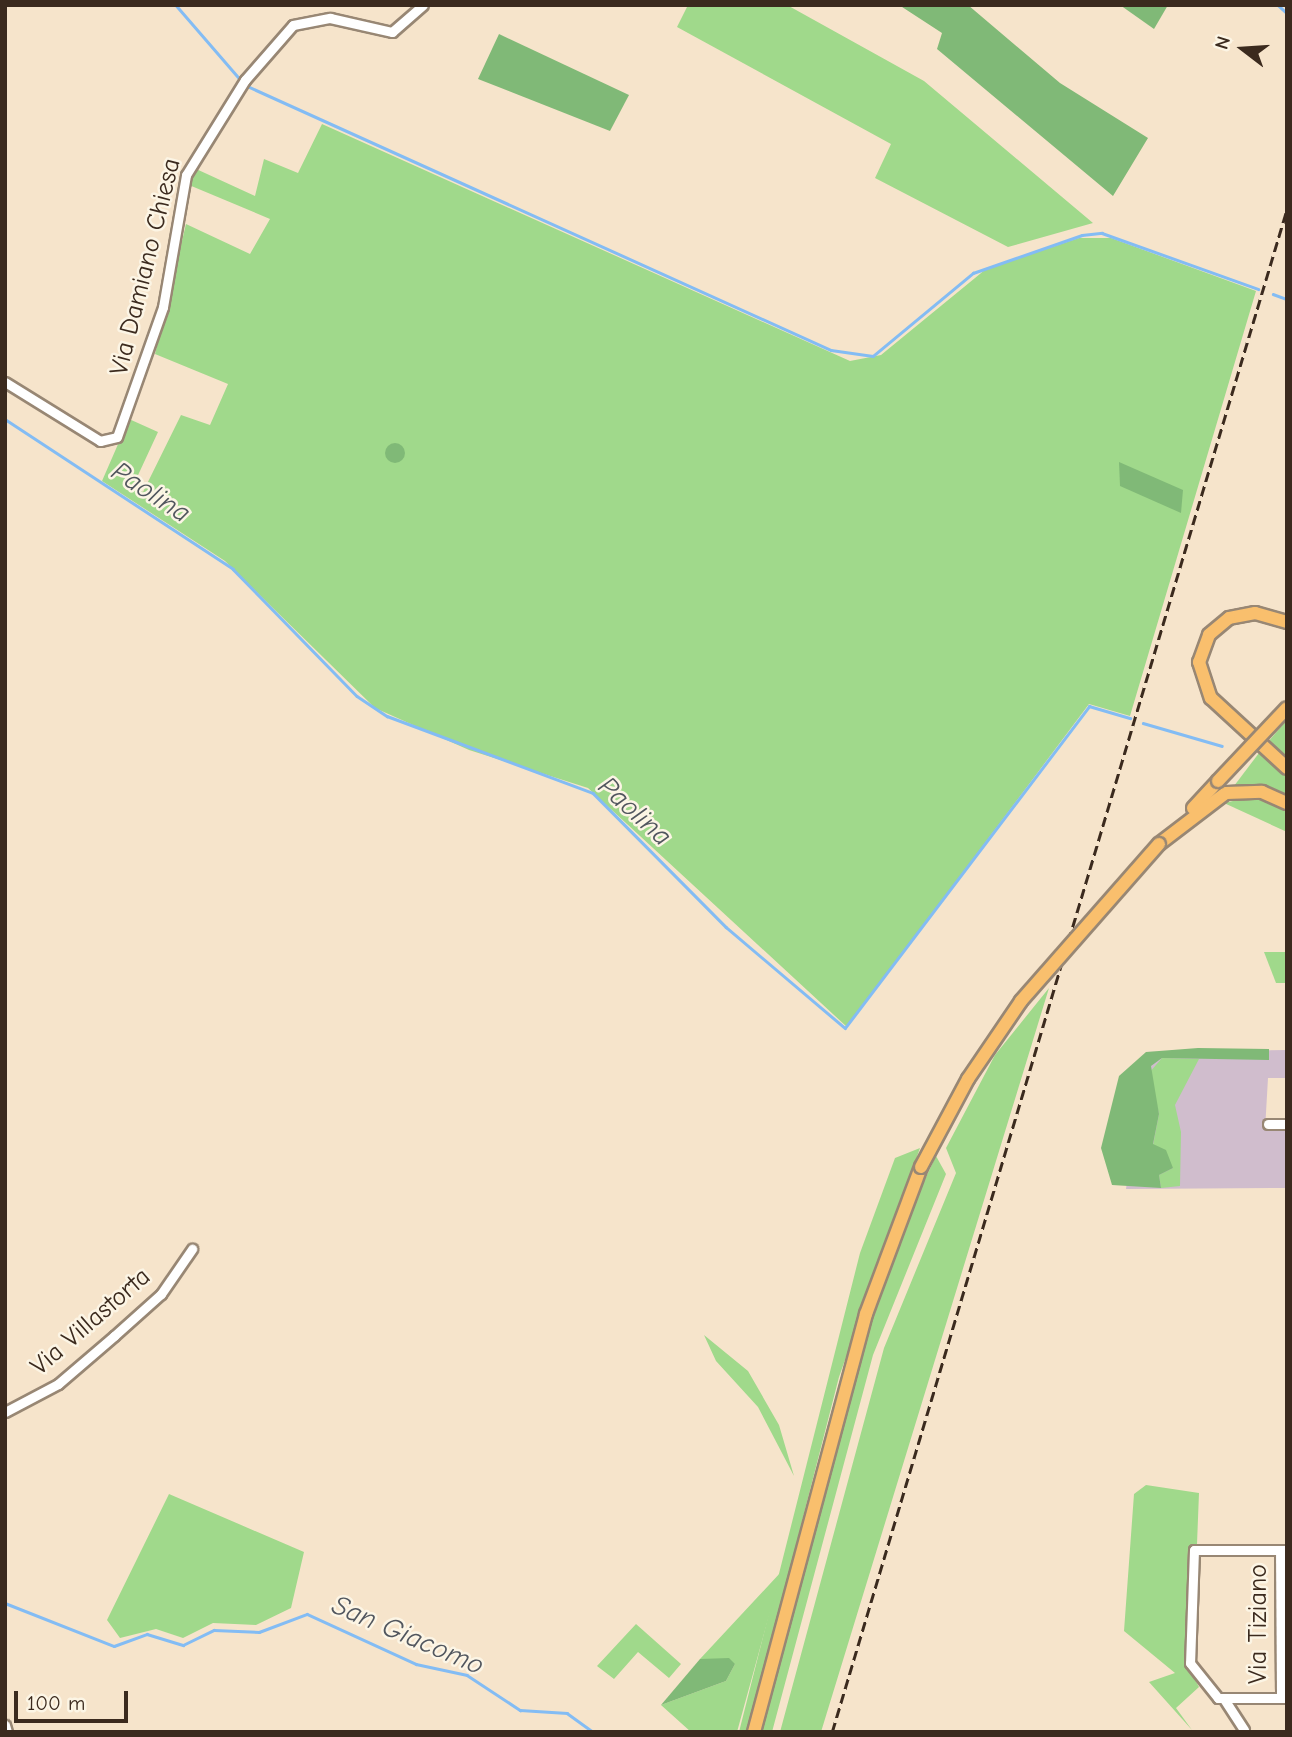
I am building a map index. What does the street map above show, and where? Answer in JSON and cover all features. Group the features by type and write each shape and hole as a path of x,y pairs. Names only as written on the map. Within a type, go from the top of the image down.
{"highway":[{"path":"1287,622 1246,613 1220,624 1204,645 1200,675 1216,703 1287,768"},
{"path":"1273,617 1287,630"},
{"path":"754,1732 866,1314 921,1167 968,1079 1021,1001 1159,844 1287,708"},
{"path":"1159,844 1214,799 1248,790 1287,803"}],"street":[{"name":"Via Damiano Chiesa","path":"5,382 100,441 117,437 163,307 186,176 243,83 293,25 330,18 392,32 423,5"},
{"path":"1268,1124 1287,1124"},
{"name":"Via Villastorta","path":"5,1412 58,1384 105,1344 161,1294 192,1249"},
{"path":"1244,1731 1224,1699 1190,1663 1194,1550 1284,1550"},
{"name":"Via Tiziano","path":"1284,1550 1284,1698"},
{"path":"1224,1699 1284,1698"},
{"path":"5,1725 7,1732"}],"shaded area":[{"path":"1287,1050 1287,1078 1268,1078 1265,1130 1287,1130 1287,1188 1126,1189 1146,1052"}],"green space":[{"path":"688,5 787,5 924,81 1093,223 1008,247 875,178 891,144 677,27"},
{"path":"899,5 968,5 1060,83 1148,138 1113,196 937,49 942,33"},
{"path":"1120,5 1168,5 1154,29"},
{"path":"499,34 629,95 610,131 478,79"},
{"path":"322,124 850,361 881,355 986,269 1079,238 1111,238 1256,291 1130,716 1089,704 847,1027 588,788 469,750 375,708 225,561 102,481 129,419 158,432 133,486 143,492 181,415 210,425 228,384 155,354 186,224 250,254 270,219 189,185 194,168 255,196 264,159 298,173"},
{"path":"395,443 402,446 405,453 402,460 395,463 388,460 385,453 388,446"},
{"path":"1119,462 1183,490 1181,513 1120,486"},
{"path":"1287,720 1287,761 1267,743"},
{"path":"1262,749 1287,773 1287,800 1234,786"},
{"path":"1255,796 1287,808 1287,832 1224,803"},
{"path":"1264,952 1287,952 1287,983 1276,983"},
{"path":"1049,988 821,1732 780,1732 884,1348 956,1173 946,1148 995,1055"},
{"path":"1198,1048 1269,1049 1269,1060 1162,1058 1151,1066 1159,1114 1153,1144 1166,1150 1173,1168 1159,1175 1161,1188 1112,1185 1101,1148 1119,1076 1146,1052"},
{"path":"1162,1058 1199,1059 1175,1105 1181,1132 1180,1186 1161,1188 1159,1175 1173,1168 1153,1145 1159,1114 1149,1073"},
{"path":"920,1148 839,1377 748,1732 739,1732 860,1253 895,1158"},
{"path":"936,1156 946,1174 873,1355 772,1732 758,1732 888,1257"},
{"path":"704,1335 748,1371 779,1425 794,1476 758,1407 716,1361"},
{"path":"1146,1485 1199,1493 1197,1544 1188,1549 1185,1661 1199,1687 1176,1708 1192,1730 1149,1682 1175,1673 1124,1631 1134,1494"},
{"path":"169,1494 304,1552 291,1608 256,1625 213,1623 183,1638 156,1629 120,1638 107,1620"},
{"path":"781,1572 737,1732 691,1732 661,1705 726,1681 735,1664 700,1659"},
{"path":"636,1624 681,1664 669,1678 638,1652 614,1679 597,1666"},
{"path":"729,1658 735,1664 726,1681 661,1705 700,1659"}],"waterway":[{"path":"176,5 245,85 831,350 873,356 973,273 1082,235 1102,233 1258,289"},
{"path":"1278,5 1287,13"},
{"path":"1273,294 1287,299"},
{"name":"Paolina","path":"5,419 233,569 357,696 387,716 593,793 726,927 845,1028 1089,706 1130,718"},
{"name":"Paolina","path":"1143,723 1222,746"},
{"name":"San Giacomo","path":"5,1603 114,1646 147,1634 183,1645 214,1630 259,1632 307,1614 416,1664 467,1675 520,1710 567,1713 593,1732"}],"railway":[{"path":"832,1732 1287,209"}]}
